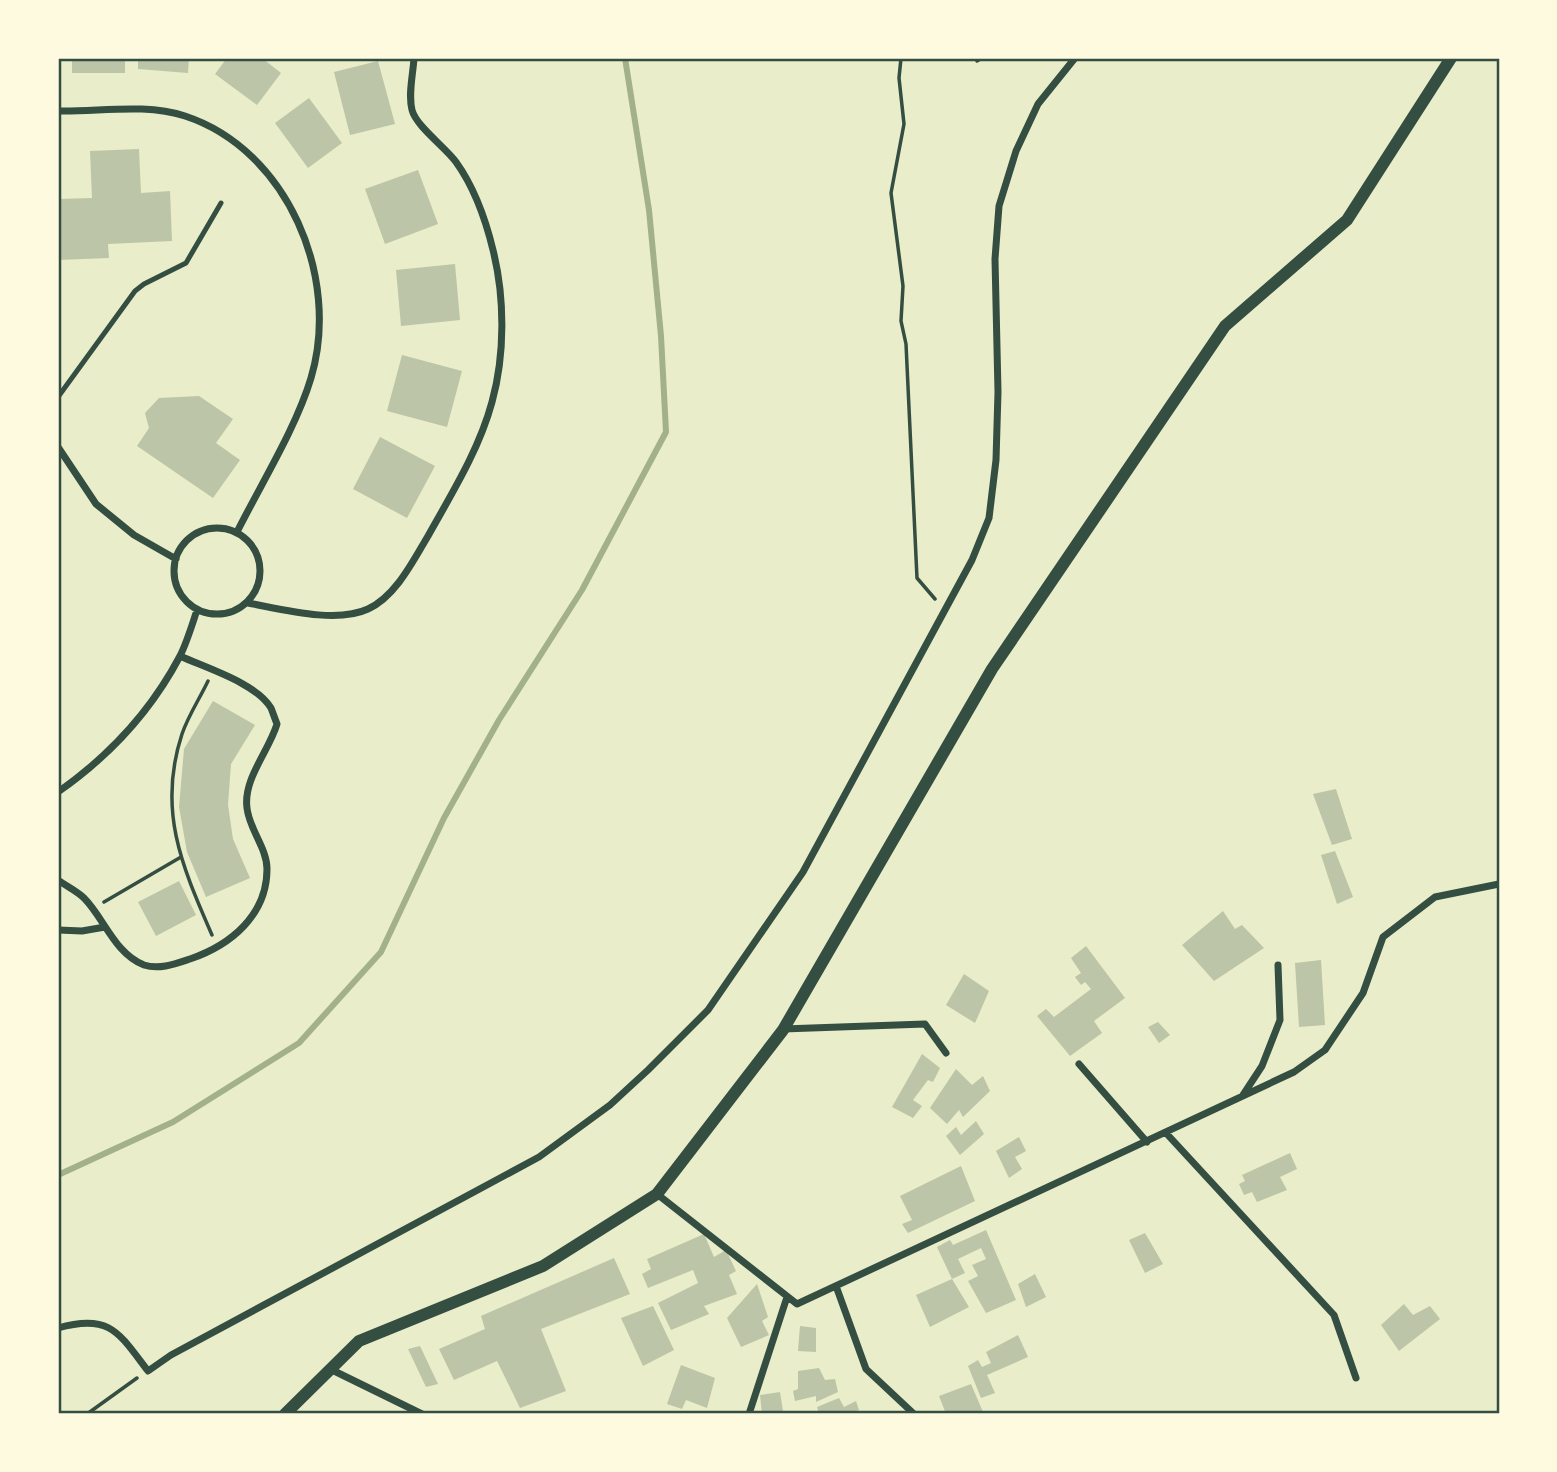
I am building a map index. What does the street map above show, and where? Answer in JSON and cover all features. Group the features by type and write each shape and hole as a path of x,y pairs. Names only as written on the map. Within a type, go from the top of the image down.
{"street":[{"path":"248,603 323,615 351,614 368,609 382,599 415,558 458,483 492,402 499,366 501,332 500,292 494,253 486,223 457,164 413,114 410,97 414,58"},
{"path":"58,1328 96,1323 110,1328 123,1338 148,1371 171,1355 539,1157 610,1105 708,1010 803,872 972,560 989,518 996,460 998,392 995,259 999,206 1016,151 1038,104 1075,58"},
{"path":"285,1414 359,1341 543,1266 657,1194 783,1030 992,669 1217,337 1225,326 1347,220 1451,58"},
{"path":"58,111 154,110 184,116 209,127 259,163 278,187 295,216 309,249 317,287 321,316 319,345 300,409 237,531"},
{"path":"58,447 96,504 134,535 176,559"},
{"path":"222,527 237,531 252,543 259,556 261,578 248,603 232,612 212,615 197,610 186,602 177,589 174,574 176,559 183,545 192,536 206,529 222,527"},
{"path":"58,792 88,771 120,741 180,656 197,610"},
{"path":"58,880 84,899 130,956 143,965 175,965 204,954 247,925 258,908 265,890 267,866 247,808 249,789 277,724 271,708 244,685 180,656"},
{"path":"657,1194 797,1304 1294,1072 1325,1050 1363,993 1383,937 1435,897 1499,884"},
{"path":"58,930 82,931 105,927"},
{"path":"1242,1097 1262,1066 1280,1020 1278,965"},
{"path":"783,1030 925,1024 946,1053"},
{"path":"1079,1064 1147,1142"},
{"path":"1166,1133 1334,1315 1356,1378"},
{"path":"836,1286 866,1369 914,1414"},
{"path":"749,1414 787,1297"},
{"path":"330,1369 422,1414"}],"lane":[{"path":"58,397 135,291 186,263 221,203"}],"path":[{"path":"901,58 899,78 904,124 891,193 903,286 901,321 906,344 917,578 945,611"},
{"path":"976,58 977,61 982,58"},
{"path":"213,671 182,733 173,776 172,820 185,874 218,946"},
{"path":"92,909 181,857"},
{"path":"87,1414 148,1371"}],"building":[{"path":"72,58 125,58 125,73 72,73"},
{"path":"138,58 189,58 188,73 138,69"},
{"path":"227,58 262,58 281,73 257,105 215,74"},
{"path":"378,61 395,124 350,135 334,72"},
{"path":"309,98 342,143 308,168 275,123"},
{"path":"139,149 141,193 170,191 172,241 108,244 109,258 58,260 58,199 92,198 90,151"},
{"path":"418,170 438,224 385,244 365,189"},
{"path":"455,264 460,320 401,326 396,270"},
{"path":"402,355 462,371 447,427 387,411"},
{"path":"199,396 233,419 216,443 240,460 213,498 137,446 149,428 145,413 159,398"},
{"path":"380,437 435,466 407,518 353,489"},
{"path":"213,701 255,725 231,764 228,805 233,839 250,878 206,897 187,852 179,807 184,749"},
{"path":"1336,789 1352,839 1332,845 1313,794"},
{"path":"1335,851 1353,897 1337,904 1321,855"},
{"path":"179,881 196,915 156,936 138,902"},
{"path":"1223,911 1235,929 1242,925 1264,948 1214,981 1182,945"},
{"path":"1086,946 1125,998 1094,1021 1102,1033 1070,1056 1037,1016 1046,1009 1054,1017 1091,989 1085,982 1081,985 1075,977 1081,973 1071,958"},
{"path":"1321,960 1325,1025 1299,1027 1295,963"},
{"path":"964,974 989,991 975,1023 946,1005"},
{"path":"1158,1022 1170,1035 1159,1043 1148,1027"},
{"path":"922,1054 940,1068 933,1082 928,1080 913,1100 922,1106 913,1118 892,1107"},
{"path":"956,1069 972,1085 983,1076 990,1091 963,1117 959,1110 947,1124 930,1108"},
{"path":"976,1121 984,1134 960,1155 946,1136 956,1127 961,1135"},
{"path":"1019,1137 1026,1151 1015,1157 1022,1169 1009,1178 996,1151"},
{"path":"1290,1153 1297,1169 1280,1177 1287,1190 1257,1202 1252,1192 1244,1195 1239,1184 1245,1181 1242,1175"},
{"path":"961,1166 975,1201 908,1233 902,1224 912,1220 900,1196"},
{"path":"986,1230 1016,1300 986,1313 968,1281 978,1276 972,1265 986,1259 981,1248 958,1259 965,1273 952,1279 937,1247 950,1240 953,1245"},
{"path":"1145,1233 1163,1264 1145,1273 1129,1240"},
{"path":"704,1234 714,1257 726,1250 736,1271 729,1275 737,1294 704,1306 709,1314 671,1330 658,1303 698,1283 693,1270 648,1288 642,1274 651,1269 647,1259"},
{"path":"614,1258 630,1294 541,1329 566,1391 520,1408 497,1361 454,1380 439,1349 485,1329 481,1316"},
{"path":"1035,1274 1046,1297 1026,1307 1018,1284"},
{"path":"952,1279 969,1307 930,1327 916,1295"},
{"path":"757,1284 768,1317 762,1321 769,1335 741,1347 727,1318"},
{"path":"1404,1304 1413,1315 1430,1306 1440,1319 1399,1351 1381,1325"},
{"path":"653,1306 674,1350 643,1366 621,1318"},
{"path":"800,1326 816,1328 816,1352 798,1351"},
{"path":"1018,1335 1028,1357 987,1375 995,1393 981,1398 968,1366 978,1360 982,1367 991,1363 986,1352"},
{"path":"420,1346 438,1384 426,1387 408,1349"},
{"path":"681,1365 715,1378 707,1408 686,1400 682,1409 667,1404"},
{"path":"819,1368 825,1380 835,1379 838,1392 816,1402 816,1396 795,1401 793,1391 798,1389 798,1371"},
{"path":"971,1384 983,1412 946,1414 939,1396"},
{"path":"780,1392 783,1411 762,1414 760,1395"},
{"path":"839,1398 844,1407 856,1401 859,1410 849,1414 819,1414 817,1407"}],"waterway":[{"path":"58,1175 173,1122 299,1043 381,952 444,818 499,720 582,590 666,432 661,336 649,210 625,58"}]}
